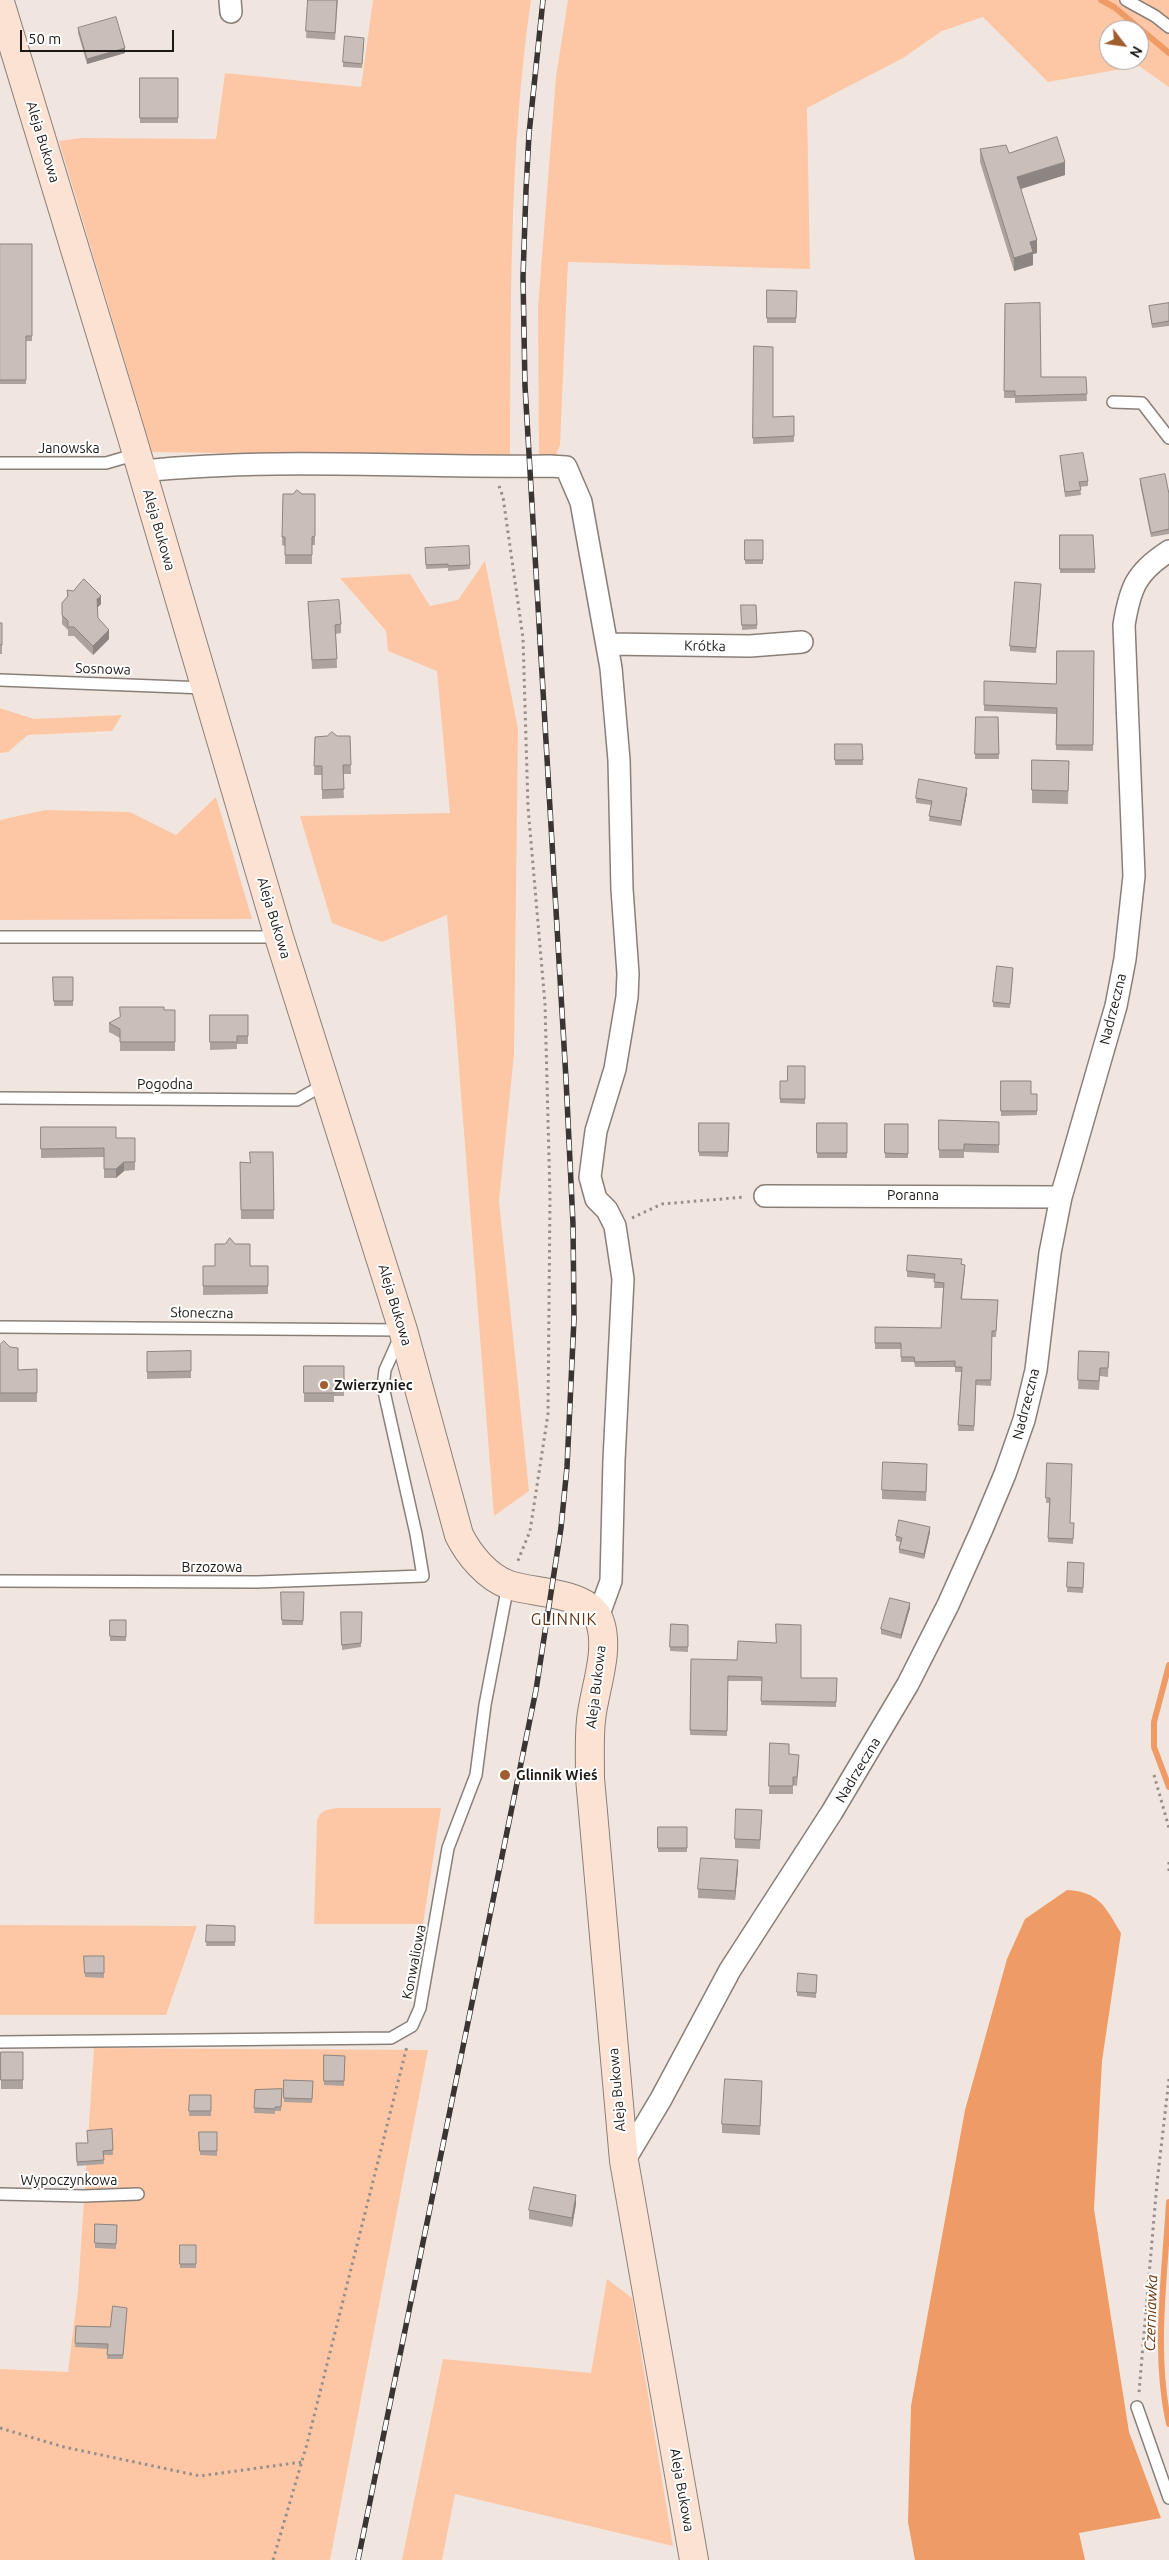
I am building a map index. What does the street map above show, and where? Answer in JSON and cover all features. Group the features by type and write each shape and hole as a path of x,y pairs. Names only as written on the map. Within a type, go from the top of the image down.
{"street":[{"name":"Aleja Bukowa","path":"0,2 6,39 139,462 279,937 403,1330 459,1535 478,1563 497,1579 508,1585 580,1600 590,1606 598,1617 602,1638 591,1722 590,1778 624,2161 694,2560"},
{"path":"139,462 189,466 323,464 566,468 581,502 608,644 619,760 622,889 628,974 627,997 615,1069 596,1131 590,1177 596,1199 607,1210 615,1226 623,1279 614,1460 614,1524 611,1581 598,1617"},
{"name":"Nadrzeczna","path":"624,2161 661,2099 730,1970 874,1744 948,1605 1005,1474 1031,1396 1050,1252 1061,1197 1116,1006 1126,959 1134,876 1124,626 1133,587 1140,574 1151,563 1169,551"},
{"name":"Krótka","path":"608,644 750,646 802,642"},
{"name":"Poranna","path":"765,1196 1061,1197"}],"lane":[{"path":"1126,0 1155,16 1169,27"},
{"path":"1113,402 1142,403 1169,438"},
{"name":"Janowska","path":"0,463 139,462"},
{"name":"Sosnowa","path":"0,680 205,688"},
{"path":"0,937 279,937"},
{"name":"Pogodna","path":"0,1098 297,1100 325,1084"},
{"name":"Słoneczna","path":"0,1326 403,1330"},
{"name":"Brzozowa","path":"0,1581 257,1582 423,1576 414,1525 383,1387 385,1370 403,1330"},
{"name":"Konwaliowa","path":"412,2026 420,2008 426,1985 448,1848 476,1775 485,1705 508,1585"},
{"path":"0,2042 391,2038 412,2026"},
{"name":"Wypoczynkowa","path":"0,2194 84,2196 138,2194"},
{"path":"1137,2408 1169,2498"}],"path":[{"path":"492,466 503,497 523,638 528,807 545,1004 550,1198 548,1414 530,1531 508,1585"},
{"path":"615,1226 662,1204 765,1196"},
{"path":"1154,1775 1169,1828"},
{"path":"1169,1862 1169,1873"},
{"path":"273,2560 302,2462 412,2026"},
{"path":"1137,2408 1157,2183 1169,2079"},
{"path":"0,2428 64,2447 200,2476 302,2462"}],"shaded area":[{"path":"373,0 531,0 524,57 515,171 511,285 510,457 152,452 59,141 81,138 216,139 225,73 361,87"},
{"path":"568,0 1169,0 1169,87 1145,70 1149,70 1149,20 1099,20 1099,70 1116,70 1048,82 983,17 942,31 903,58 807,108 810,269 568,262 560,445 555,457 539,456 538,307 556,77"},
{"path":"485,561 518,729 514,1054 499,1201 529,1491 494,1516 447,915 382,942 332,923 300,816 450,813 437,671 388,651 386,631 340,578 410,574 430,606 458,600"},
{"path":"0,708 34,719 122,715 112,731 28,735 8,752 0,753"},
{"path":"216,797 252,919 0,920 0,820 45,810 130,812 176,835"},
{"path":"336,1808 441,1808 423,1924 314,1924 317,1821 318,1817 326,1810"},
{"path":"1067,1890 1087,1894 1100,1902 1106,1908 1121,1933 1102,2061 1094,2209 1129,2432 1161,2518 1079,2533 1085,2560 915,2560 908,2522 911,2406 965,2110 1007,1959 1025,1919"},
{"path":"0,1925 197,1926 166,2015 0,2015"},
{"path":"94,2048 428,2050 330,2560 0,2560 0,2369 68,2372 78,2291"},
{"path":"607,2279 632,2298 673,2546 455,2494 442,2560 402,2560 443,2359 591,2373"}],"building":[{"path":"308,0 337,0 335,33 306,31"},
{"path":"116,17 125,48 87,59 78,28"},
{"path":"345,36 364,38 362,64 343,62"},
{"path":"140,78 178,78 178,118 140,118"},
{"path":"1057,137 1065,162 1017,177 1037,240 1030,242 1033,252 1014,258 980,149 1006,145 1009,153"},
{"path":"0,244 32,244 32,336 26,336 26,380 0,380"},
{"path":"767,290 797,291 796,318 767,318"},
{"path":"1040,303 1041,377 1086,377 1087,394 1015,396 1015,391 1004,391 1005,304"},
{"path":"1169,303 1169,321 1152,324 1149,306"},
{"path":"754,346 773,347 773,417 794,416 794,436 753,438"},
{"path":"1083,453 1088,481 1079,482 1081,490 1065,492 1060,456"},
{"path":"1165,474 1169,494 1169,529 1151,533 1140,479"},
{"path":"297,490 302,494 315,494 315,536 312,537 312,555 285,555 285,537 282,537 283,494 293,494"},
{"path":"1060,535 1093,535 1095,569 1060,569"},
{"path":"745,540 763,540 763,560 745,560"},
{"path":"469,546 470,565 426,565 425,548"},
{"path":"84,579 101,596 97,599 98,618 109,630 93,646 74,627 68,627 68,621 62,615 62,603 68,596 67,590 73,591"},
{"path":"1015,582 1041,584 1036,648 1010,646"},
{"path":"339,600 341,624 335,625 337,659 312,660 308,602"},
{"path":"741,605 756,605 757,625 742,625"},
{"path":"0,623 2,623 2,645 0,645"},
{"path":"1057,651 1094,651 1093,745 1056,745 1057,708 984,705 984,681 1056,684"},
{"path":"976,717 998,717 999,754 975,754"},
{"path":"332,732 337,736 350,736 351,765 343,765 344,789 322,790 322,766 314,766 315,737 327,736"},
{"path":"835,744 862,744 863,760 835,760"},
{"path":"1032,760 1069,761 1068,791 1032,790"},
{"path":"919,779 967,788 961,821 929,816 932,801 916,798"},
{"path":"997,966 1013,968 1010,1004 993,1002"},
{"path":"53,977 73,977 73,1001 54,1001"},
{"path":"120,1007 164,1007 164,1010 175,1010 175,1042 120,1042 120,1029 109,1023 120,1017"},
{"path":"210,1015 248,1015 248,1036 237,1036 237,1042 210,1042"},
{"path":"788,1066 805,1066 805,1099 780,1099 780,1081 787,1081"},
{"path":"1001,1081 1031,1081 1031,1094 1037,1094 1037,1111 1001,1111"},
{"path":"939,1120 999,1122 999,1145 964,1144 964,1150 939,1150"},
{"path":"699,1123 729,1123 728,1152 699,1152"},
{"path":"817,1123 847,1123 847,1153 817,1153"},
{"path":"885,1124 908,1124 908,1154 885,1153"},
{"path":"41,1127 116,1127 116,1138 135,1138 135,1162 124,1162 116,1169 104,1169 104,1148 41,1149"},
{"path":"250,1152 273,1152 274,1210 241,1210 240,1162 250,1163"},
{"path":"230,1238 235,1244 250,1244 250,1266 268,1266 268,1286 203,1286 203,1266 215,1266 215,1244 225,1244"},
{"path":"908,1255 962,1259 961,1264 965,1265 961,1299 998,1300 996,1331 992,1331 991,1380 976,1380 974,1426 958,1425 962,1367 955,1367 955,1361 915,1362 914,1357 901,1357 901,1343 875,1343 875,1327 941,1328 944,1283 934,1282 935,1274 907,1271"},
{"path":"4,1341 10,1347 18,1348 18,1370 37,1369 37,1393 0,1393 0,1345"},
{"path":"191,1351 191,1371 147,1372 147,1352"},
{"path":"1079,1351 1109,1352 1108,1368 1100,1368 1099,1381 1078,1380"},
{"name":"Zwierzyniec","path":"304,1366 344,1366 344,1387 334,1387 334,1393 304,1393"},
{"path":"883,1462 927,1464 926,1492 882,1490"},
{"path":"1047,1463 1072,1464 1070,1523 1074,1523 1073,1539 1048,1538 1050,1498 1046,1498"},
{"path":"899,1520 930,1527 924,1554 899,1549 902,1538 896,1536"},
{"path":"1068,1562 1084,1563 1083,1588 1067,1587"},
{"path":"281,1592 304,1592 303,1621 282,1620"},
{"path":"890,1598 910,1603 901,1635 881,1629"},
{"path":"341,1612 362,1612 361,1643 342,1645"},
{"path":"110,1620 126,1620 126,1637 110,1636"},
{"path":"671,1624 688,1625 688,1647 670,1647"},
{"path":"776,1624 801,1625 801,1678 837,1678 836,1702 761,1701 762,1677 728,1676 727,1731 690,1730 691,1659 737,1660 738,1641 776,1643"},
{"path":"770,1743 789,1744 789,1754 799,1755 797,1777 793,1777 793,1786 769,1786"},
{"path":"736,1809 762,1810 760,1840 735,1839"},
{"path":"658,1827 687,1827 687,1848 658,1848"},
{"path":"701,1858 738,1860 735,1891 698,1889"},
{"path":"207,1925 235,1926 235,1942 206,1942"},
{"path":"84,1956 104,1956 104,1973 85,1973"},
{"path":"798,1973 817,1975 816,1993 797,1992"},
{"path":"1,2052 23,2052 23,2080 1,2080"},
{"path":"324,2055 345,2056 344,2081 324,2081"},
{"path":"725,2079 762,2081 760,2126 722,2124"},
{"path":"284,2080 313,2081 312,2099 284,2098"},
{"path":"282,2089 281,2107 275,2107 275,2109 254,2108 255,2090"},
{"path":"190,2095 211,2095 211,2111 189,2111"},
{"path":"112,2129 113,2150 103,2151 104,2160 77,2162 76,2143 88,2143 87,2131"},
{"path":"199,2132 217,2132 217,2151 200,2151"},
{"path":"534,2187 576,2195 572,2218 529,2210"},
{"path":"95,2224 117,2225 116,2244 95,2243"},
{"path":"180,2245 196,2245 196,2264 180,2264"},
{"path":"113,2306 127,2308 123,2355 107,2355 108,2344 75,2343 76,2326 110,2327"}],"waterway":[{"name":"Czerniawka","path":"1101,0 1114,7 1169,53"},
{"name":"Czerniawka","path":"1169,1665 1154,1722 1154,1747 1169,1787"},
{"name":"Czerniawka","path":"1169,2202 1161,2341 1164,2397 1169,2424"}],"railway":[{"path":"358,2560 536,1690 561,1528 567,1467 574,1319 573,1224 525,386 523,277 529,134 543,0"}],"place":[{"name":"Zwierzyniec","path":"324,1385"},
{"name":"Glinnik Wieś","path":"505,1775"}],"district":[{"name":"GLINNIK","path":"564,1620"}]}
